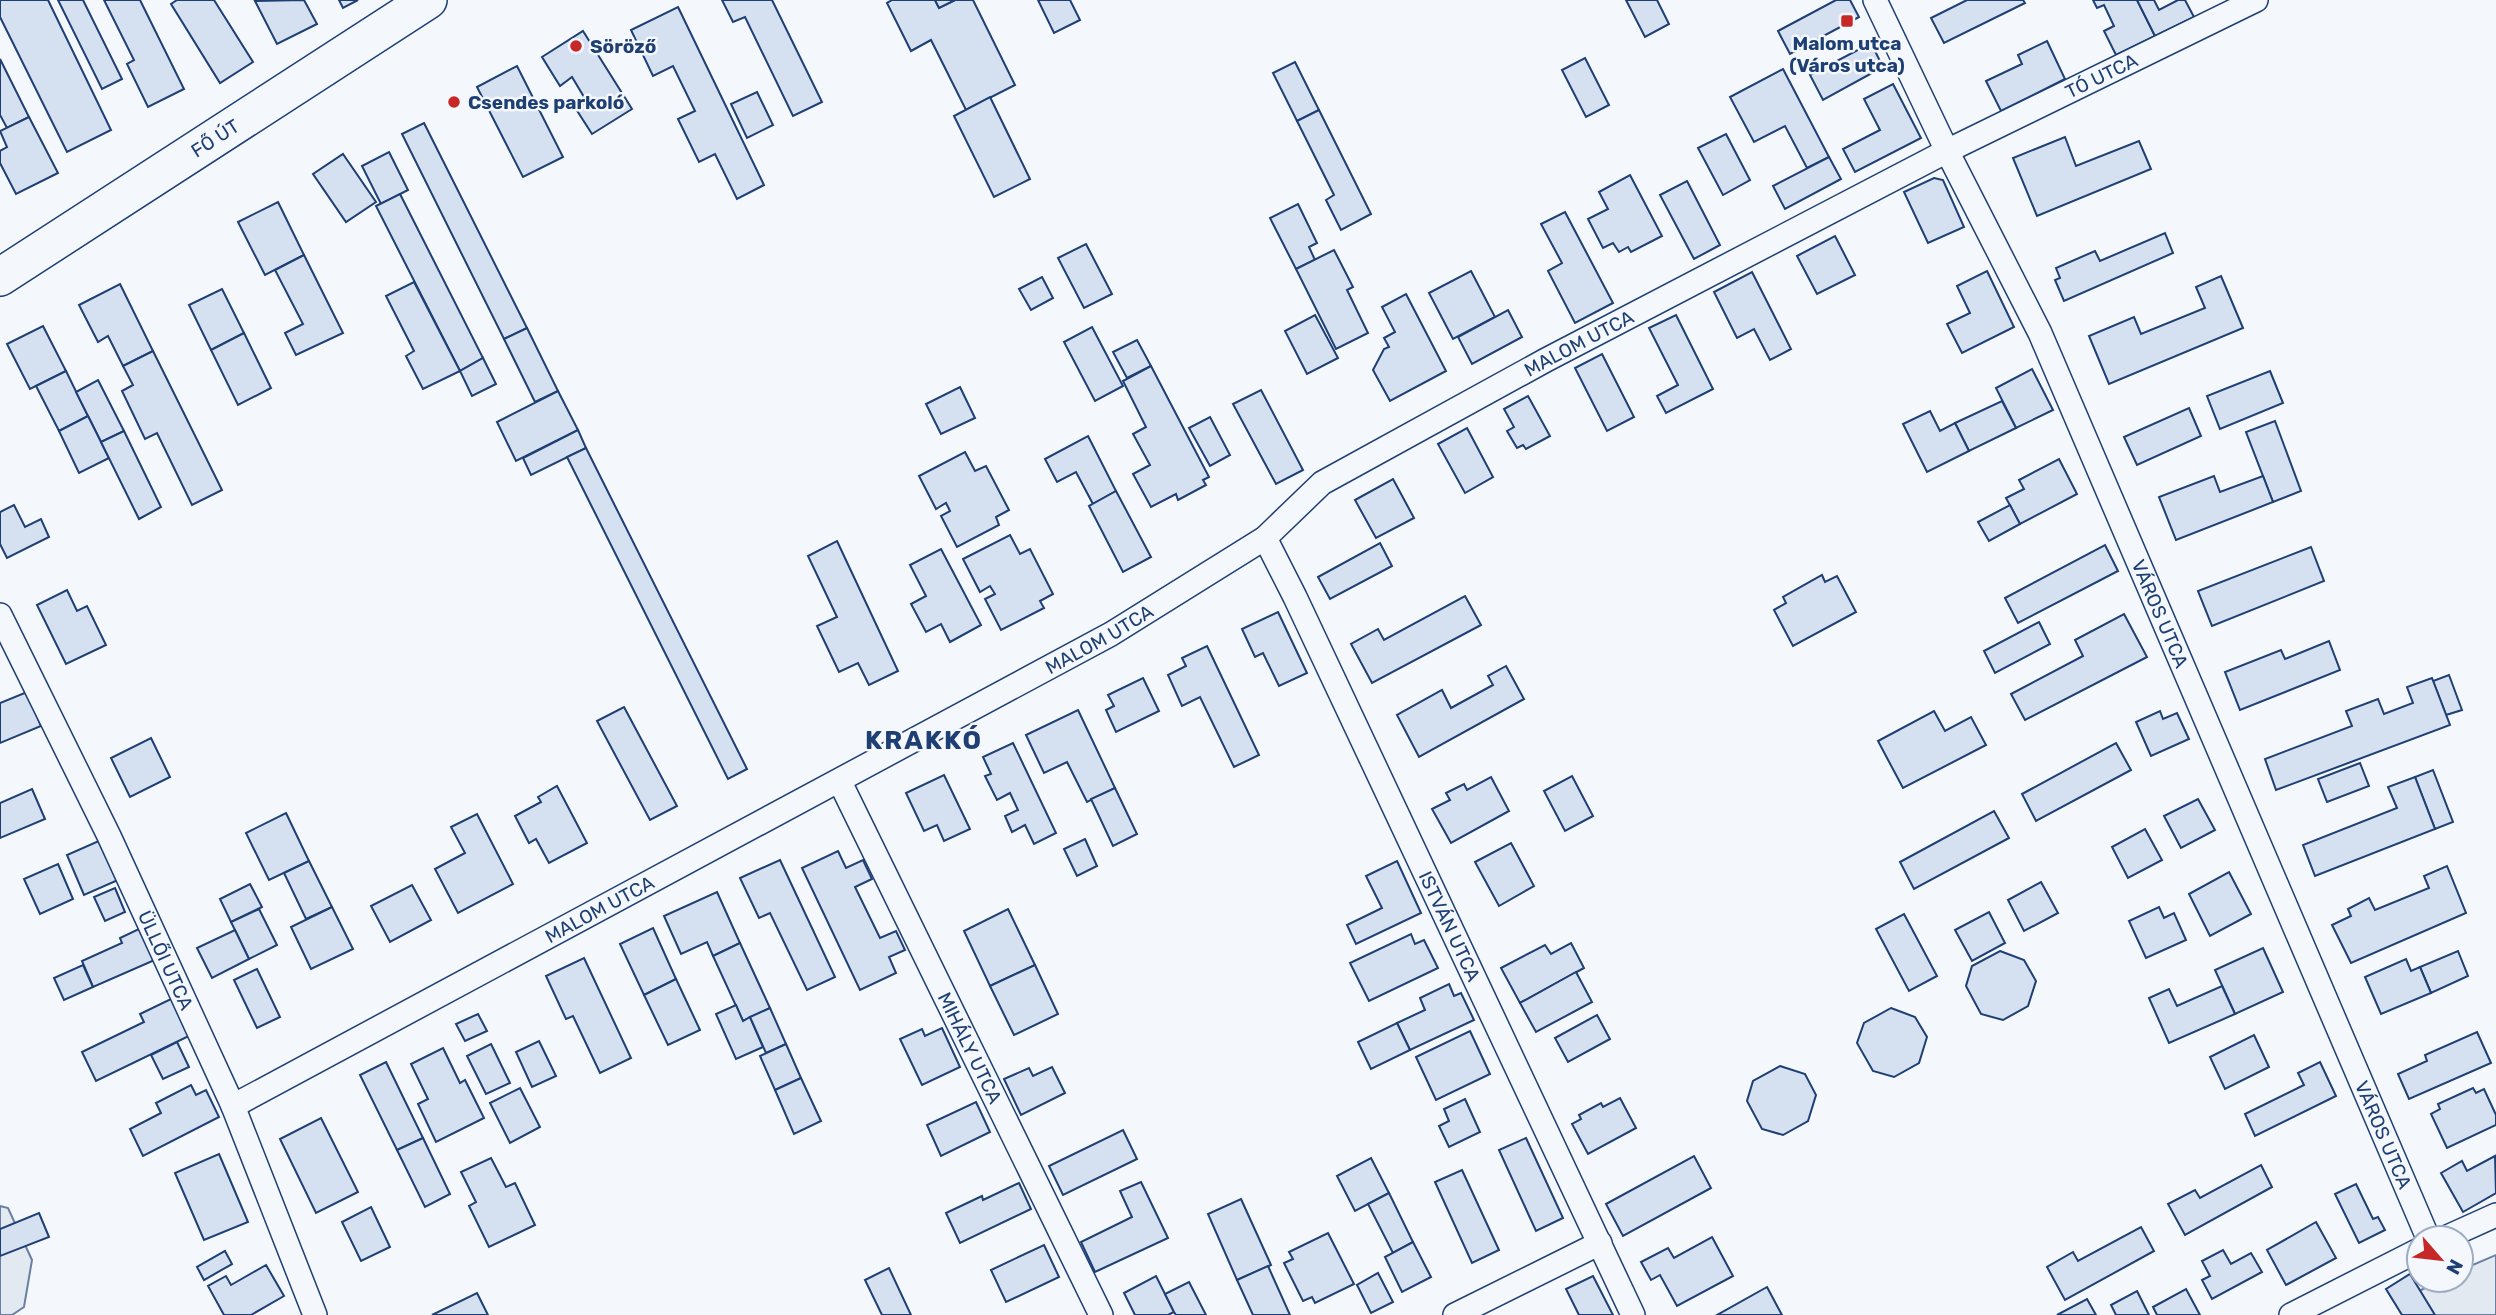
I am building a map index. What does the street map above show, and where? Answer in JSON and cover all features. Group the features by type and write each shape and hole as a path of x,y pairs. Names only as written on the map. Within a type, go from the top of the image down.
{"main road":[{"name":"FŐ ÚT","path":"0,277 424,1"}],"street":[{"name":"VÁROS UTCA","path":"1875,0 1947,151 2040,333 2422,1224"},
{"name":"TÓ UTCA","path":"1947,151 2256,0"},
{"name":"MALOM UTCA","path":"233,1106 1111,634 1265,538 1322,483 1546,360 1947,151"},
{"name":"ISTVÁN UTCA","path":"1265,538 1633,1315"},
{"name":"ÜLLŐI UTCA","path":"0,615 109,836 233,1106 315,1315"},
{"name":"MIHÁLY UTCA","path":"840,782 1101,1315"},
{"path":"2475,1224 2496,1215"},
{"path":"1455,1315 1600,1243"},
{"path":"2291,1315 2405,1257"}],"shaded area":[{"path":"0,1206 8,1208 32,1260 24,1307 12,1315 0,1315"},
{"path":"2496,1255 2496,1315 2432,1315 2421,1294 2475,1294 2475,1264"}],"building":[{"path":"0,0 48,0 111,130 67,152 0,17"},
{"path":"58,0 83,0 122,79 102,89"},
{"path":"104,0 140,0 184,89 148,107 127,64 134,60"},
{"path":"177,0 214,0 253,62 220,83 171,4"},
{"path":"304,0 317,24 277,44 255,1"},
{"path":"339,0 358,0 343,8"},
{"path":"722,0 772,0 822,102 793,116 745,17 733,22"},
{"path":"892,0 935,0 939,8 955,0 973,0 1015,85 966,110 931,40 911,51 887,3"},
{"path":"935,0 955,0 939,8"},
{"path":"1038,0 1070,0 1080,20 1054,33"},
{"path":"1626,0 1657,0 1669,24 1645,37"},
{"path":"1836,0 1850,0 1859,17 1790,54 1778,31"},
{"path":"1967,0 2023,0 2025,3 1944,43 1931,18"},
{"path":"2093,0 2137,0 2155,36 2116,55 2104,31 2114,26 2104,5 2097,8"},
{"path":"2137,0 2154,0 2159,10 2178,0 2185,0 2194,17 2155,36"},
{"path":"678,7 764,185 737,199 715,154 699,162 678,119 695,111 673,66 653,76 631,30"},
{"path":"583,31 632,109 592,134 576,109 587,102 572,77 560,86 542,57"},
{"path":"2047,41 2065,79 2001,111 1986,81 2022,64 2018,55"},
{"path":"1871,43 1883,67 1823,100 1810,75"},
{"path":"1585,58 1609,105 1586,117 1562,70"},
{"path":"0,59 29,117 7,128 0,115"},
{"path":"1295,62 1319,110 1297,121 1273,73"},
{"path":"517,66 563,157 523,177 477,87"},
{"path":"1783,69 1829,157 1807,168 1785,126 1754,142 1730,97"},
{"path":"1893,84 1921,138 1855,172 1843,149 1880,130 1864,99"},
{"path":"757,92 773,125 747,138 731,104"},
{"path":"990,97 1030,179 994,197 954,116"},
{"path":"1319,110 1371,214 1341,230 1326,200 1334,195 1297,121"},
{"path":"29,117 58,173 16,194 0,163 0,151 7,147 0,131"},
{"path":"424,123 527,328 504,339 402,134"},
{"path":"1726,134 1750,180 1723,195 1698,148"},
{"path":"2065,137 2076,166 2139,141 2151,169 2037,216 2013,158"},
{"path":"389,152 408,190 381,204 362,166"},
{"path":"343,154 376,202 346,222 313,174"},
{"path":"1829,157 1841,179 1785,209 1773,186"},
{"path":"1630,175 1662,236 1631,252 1628,247 1619,252 1613,243 1603,248 1588,219 1608,209 1599,192"},
{"path":"1934,178 1943,180 1964,227 1928,243 1904,192"},
{"path":"1687,181 1720,245 1694,259 1660,195"},
{"path":"400,194 483,358 460,371 376,206"},
{"path":"278,202 304,255 265,275 238,222"},
{"path":"1298,204 1317,243 1309,247 1315,260 1296,269 1270,218"},
{"path":"1565,212 1613,303 1575,323 1548,271 1562,263 1541,224"},
{"path":"2165,233 2173,253 2064,301 2055,280 2060,278 2056,268 2095,251 2100,261"},
{"path":"1835,236 1855,275 1817,294 1797,256"},
{"path":"1086,244 1112,294 1084,308 1058,258"},
{"path":"1334,250 1353,287 1347,290 1368,333 1336,349 1296,269"},
{"path":"304,255 343,333 296,355 285,333 303,324 275,270"},
{"path":"1471,271 1495,317 1453,339 1429,293"},
{"path":"1987,271 2014,327 1962,353 1947,324 1970,313 1957,286"},
{"path":"1752,272 1791,349 1770,360 1754,329 1737,338 1714,292"},
{"path":"2221,276 2243,328 2109,384 2089,336 2134,317 2141,334 2205,308 2196,287"},
{"path":"1042,277 1053,298 1031,310 1019,289"},
{"path":"414,282 460,371 423,389 406,356 414,351 386,296"},
{"path":"120,284 153,351 123,366 108,336 98,342 79,305"},
{"path":"222,289 244,333 211,350 189,305"},
{"path":"1406,294 1446,371 1390,401 1373,370 1384,349 1389,347 1384,338 1395,332 1382,307"},
{"path":"1508,310 1522,337 1472,364 1458,337"},
{"path":"1315,315 1338,358 1307,374 1285,331"},
{"path":"1676,315 1713,389 1666,413 1657,396 1678,385 1649,328"},
{"path":"43,326 66,371 30,389 7,344"},
{"path":"1092,327 1123,386 1095,401 1064,342"},
{"path":"527,328 558,391 535,402 504,339"},
{"path":"244,333 271,388 238,405 211,350"},
{"path":"1137,340 1151,366 1127,378 1113,352"},
{"path":"153,351 222,490 192,505 157,433 145,439 122,391 133,385 123,366"},
{"path":"1602,354 1634,417 1607,431 1575,368"},
{"path":"483,358 496,384 472,396 460,371"},
{"path":"1151,366 1209,477 1203,480 1206,485 1178,500 1176,494 1151,507 1133,474 1150,465 1133,434 1146,427 1123,381"},
{"path":"2032,369 2053,410 2016,428 1996,388"},
{"path":"66,371 88,416 59,431 36,386"},
{"path":"2270,371 2283,403 2220,429 2207,396"},
{"path":"98,380 124,431 101,442 76,392"},
{"path":"960,387 975,418 941,434 926,404"},
{"path":"1261,390 1303,470 1276,484 1233,404"},
{"path":"558,391 578,430 516,461 497,422"},
{"path":"1528,396 1550,436 1526,449 1523,445 1517,448 1507,431 1514,427 1504,409"},
{"path":"2002,401 2016,428 1969,451 1955,423"},
{"path":"2189,408 2201,436 2137,465 2124,437"},
{"path":"1930,411 1940,431 1955,423 1969,451 1927,472 1903,424"},
{"path":"88,416 109,458 79,473 59,431"},
{"path":"1210,417 1230,455 1210,466 1189,428"},
{"path":"2275,421 2301,491 2273,502 2246,432"},
{"path":"1467,428 1493,477 1465,493 1438,444"},
{"path":"578,430 586,448 531,475 523,458"},
{"path":"124,431 161,507 139,519 101,442"},
{"path":"1088,436 1116,491 1093,504 1076,472 1057,482 1045,459"},
{"path":"586,448 747,769 728,779 567,457"},
{"path":"965,452 975,471 986,466 1009,510 996,517 999,525 957,547 941,516 950,511 946,503 936,509 919,476"},
{"path":"2059,459 2077,494 2020,524 2006,498 2024,489 2019,480"},
{"path":"2214,476 2220,492 2263,476 2273,502 2176,540 2159,497"},
{"path":"1393,479 1414,518 1376,538 1355,500"},
{"path":"1116,491 1151,557 1123,572 1089,506"},
{"path":"14,505 25,527 41,519 49,537 7,558 0,544 0,512"},
{"path":"2010,505 2020,524 1989,541 1978,522"},
{"path":"1010,535 1020,554 1030,549 1053,594 1040,601 1044,608 1001,630 985,599 995,594 990,586 980,592 963,559"},
{"path":"837,541 898,671 869,685 858,663 839,672 817,626 837,617 808,556"},
{"path":"1380,543 1392,566 1330,599 1318,577"},
{"path":"2105,545 2118,571 2018,623 2005,598"},
{"path":"2311,547 2324,581 2212,626 2198,591"},
{"path":"941,549 981,625 950,642 941,624 926,632 911,604 926,596 910,565"},
{"path":"1822,575 1825,582 1837,576 1856,612 1793,646 1774,610 1786,603 1783,597"},
{"path":"67,590 77,611 87,606 106,645 66,664 37,605"},
{"path":"1465,596 1481,625 1372,683 1351,644 1378,629 1384,640"},
{"path":"1278,612 1307,673 1279,686 1263,653 1255,657 1242,629"},
{"path":"2124,614 2147,657 2025,720 2011,694 2083,656 2075,640"},
{"path":"2039,622 2050,644 1995,673 1984,651"},
{"path":"2329,641 2340,670 2240,710 2225,672 2281,650 2285,659"},
{"path":"1207,646 1259,755 1234,767 1200,697 1182,706 1168,675 1186,666 1182,658"},
{"path":"1506,666 1524,699 1419,757 1397,715 1442,690 1451,708 1493,685 1488,676"},
{"path":"2449,675 2462,710 2446,715 2433,681"},
{"path":"1143,678 1159,711 1116,732 1106,710 1114,706 1108,695"},
{"path":"2432,678 2450,725 2276,790 2265,759 2352,726 2346,711 2378,699 2384,714 2413,703 2407,687"},
{"path":"27,692 41,726 0,743 0,703"},
{"path":"624,707 677,806 650,820 597,721"},
{"path":"1078,710 1115,788 1087,802 1067,762 1044,773 1026,735"},
{"path":"1934,711 1945,731 1971,717 1986,745 1903,788 1878,741"},
{"path":"2160,711 2163,719 2177,713 2189,739 2151,756 2136,722"},
{"path":"151,738 170,777 130,797 111,758"},
{"path":"1013,743 1056,833 1034,844 1025,825 1012,832 1005,816 1018,810 1010,793 997,800 985,776 991,774 983,757"},
{"path":"2116,743 2131,770 2036,821 2022,794"},
{"path":"2360,763 2369,786 2327,802 2318,779"},
{"path":"2433,770 2453,822 2435,829 2415,777"},
{"path":"944,775 970,829 944,841 937,825 924,831 906,793"},
{"path":"1572,776 1593,816 1565,831 1544,791"},
{"path":"1491,777 1509,811 1451,843 1432,809 1450,800 1446,793 1464,784 1467,790"},
{"path":"2415,777 2435,829 2315,876 2303,845 2397,808 2388,787"},
{"path":"557,786 587,843 549,863 536,839 529,843 515,816 541,802 538,797"},
{"path":"1115,788 1137,834 1113,846 1091,799"},
{"path":"32,789 45,819 0,838 0,803"},
{"path":"2198,799 2215,830 2181,848 2164,816"},
{"path":"1994,811 2009,838 1914,889 1900,862"},
{"path":"286,813 309,861 269,880 246,833"},
{"path":"477,814 513,884 458,913 435,869 465,853 451,827"},
{"path":"2145,829 2162,860 2128,878 2112,847"},
{"path":"1085,839 1097,866 1077,876 1064,849"},
{"path":"101,840 118,880 84,895 67,855"},
{"path":"1511,843 1534,886 1499,906 1475,862"},
{"path":"838,851 846,868 863,860 872,879 855,887 880,938 896,931 905,950 889,957 896,973 860,990 802,868"},
{"path":"780,860 835,977 807,990 770,913 759,918 740,878"},
{"path":"309,861 332,907 306,919 284,873"},
{"path":"1397,861 1421,913 1356,944 1347,925 1382,908 1366,876"},
{"path":"58,864 73,899 40,914 24,879"},
{"path":"2447,866 2466,913 2351,963 2332,925 2351,916 2348,909 2369,898 2375,910 2429,888 2424,876"},
{"path":"2229,872 2251,914 2210,936 2189,894"},
{"path":"2041,882 2058,913 2024,931 2008,900"},
{"path":"250,884 262,907 231,922 220,899"},
{"path":"412,885 431,920 390,942 371,906"},
{"path":"115,888 125,912 105,921 94,897"},
{"path":"717,892 740,943 713,956 707,942 681,954 664,916"},
{"path":"332,907 353,949 311,969 291,927"},
{"path":"2159,907 2164,918 2174,913 2186,940 2146,958 2129,921"},
{"path":"259,909 277,945 249,959 231,922"},
{"path":"1008,909 1035,965 990,986 964,931"},
{"path":"1989,912 2005,943 1972,961 1955,930"},
{"path":"1904,914 1937,976 1909,991 1876,929"},
{"path":"143,927 157,959 93,987 82,961 122,943 120,938"},
{"path":"653,928 676,979 644,995 620,944"},
{"path":"235,930 249,959 212,978 197,948"},
{"path":"1411,934 1415,944 1424,940 1438,968 1369,1001 1350,963"},
{"path":"740,943 770,1008 743,1021 713,956"},
{"path":"1571,943 1584,968 1520,1003 1501,968 1545,945 1551,954"},
{"path":"2263,948 2283,992 2235,1014 2215,970"},
{"path":"2000,951 2024,960 2036,981 2028,1006 2003,1020 1981,1014 1966,986 1972,966"},
{"path":"2458,951 2468,976 2431,993 2420,967"},
{"path":"584,958 631,1058 600,1073 573,1016 566,1019 546,976"},
{"path":"2406,959 2411,971 2420,967 2431,993 2381,1014 2365,977"},
{"path":"83,965 93,987 64,1000 54,978"},
{"path":"1035,965 1058,1014 1014,1035 990,986"},
{"path":"257,969 280,1017 257,1028 234,980"},
{"path":"1576,972 1592,1002 1536,1032 1520,1003"},
{"path":"676,979 700,1030 668,1045 644,995"},
{"path":"1449,984 1454,996 1461,993 1474,1020 1410,1050 1397,1023 1425,1010 1420,998"},
{"path":"2222,986 2235,1014 2169,1043 2149,998 2169,989 2177,1006"},
{"path":"175,997 193,1034 96,1081 82,1052 144,1022 140,1014"},
{"path":"736,1005 743,1021 750,1017 763,1047 736,1059 716,1014"},
{"path":"770,1008 786,1044 766,1053 750,1017"},
{"path":"1891,1008 1915,1017 1927,1037 1919,1063 1894,1077 1873,1071 1857,1043 1864,1023"},
{"path":"478,1014 487,1031 465,1041 456,1024"},
{"path":"1597,1015 1610,1039 1568,1062 1555,1038"},
{"path":"1397,1023 1410,1050 1371,1069 1358,1042"},
{"path":"942,1028 960,1067 922,1085 900,1039 922,1029 925,1036"},
{"path":"1470,1031 1490,1074 1436,1100 1416,1057"},
{"path":"2477,1032 2491,1063 2409,1099 2398,1074 2427,1061 2425,1055"},
{"path":"2254,1035 2269,1067 2225,1089 2210,1057"},
{"path":"539,1041 556,1076 532,1087 516,1052"},
{"path":"177,1042 189,1067 163,1079 151,1055"},
{"path":"491,1044 510,1083 486,1094 467,1056"},
{"path":"786,1044 801,1078 775,1090 760,1056"},
{"path":"443,1048 460,1083 465,1080 484,1118 436,1142 418,1104 428,1099 411,1064"},
{"path":"386,1062 423,1138 397,1150 360,1075"},
{"path":"2320,1062 2336,1096 2255,1136 2245,1114 2304,1085 2298,1073"},
{"path":"1780,1066 1805,1074 1816,1095 1808,1121 1783,1135 1762,1129 1747,1101 1753,1081"},
{"path":"1052,1067 1065,1093 1021,1115 1004,1079 1029,1068 1033,1076"},
{"path":"801,1078 821,1121 794,1134 775,1090"},
{"path":"191,1085 196,1095 206,1090 219,1117 143,1156 130,1129 161,1113 156,1103"},
{"path":"520,1088 540,1127 510,1143 490,1103"},
{"path":"2473,1088 2476,1093 2484,1089 2496,1115 2496,1125 2447,1148 2431,1114 2440,1109 2438,1104"},
{"path":"1620,1098 1636,1128 1588,1154 1572,1124 1581,1119 1579,1115 1601,1103 1603,1107"},
{"path":"1465,1099 1480,1132 1449,1147 1439,1126 1449,1121 1444,1109"},
{"path":"976,1102 990,1132 941,1156 927,1125"},
{"path":"321,1118 358,1192 316,1213 280,1139"},
{"path":"1123,1130 1137,1159 1063,1195 1049,1166"},
{"path":"423,1138 450,1194 425,1207 397,1150"},
{"path":"1526,1138 1563,1218 1536,1231 1499,1150"},
{"path":"219,1154 248,1222 204,1240 175,1173"},
{"path":"1694,1156 1711,1188 1623,1236 1606,1204"},
{"path":"2495,1156 2496,1193 2463,1212 2441,1173 2462,1161 2467,1171"},
{"path":"491,1158 506,1187 515,1183 535,1225 489,1247 469,1206 476,1202 461,1172"},
{"path":"1371,1158 1389,1193 1355,1211 1337,1176"},
{"path":"2261,1165 2272,1187 2185,1235 2168,1204 2195,1190 2200,1198"},
{"path":"1462,1170 1499,1250 1472,1263 1435,1182"},
{"path":"1141,1182 1168,1238 1095,1272 1081,1242 1132,1217 1120,1191"},
{"path":"1019,1183 1031,1209 960,1243 946,1213"},
{"path":"2356,1184 2373,1219 2378,1217 2385,1230 2359,1243 2335,1194"},
{"path":"1389,1193 1413,1242 1393,1253 1368,1204"},
{"path":"1241,1199 1271,1265 1237,1280 1208,1214"},
{"path":"371,1207 390,1247 361,1261 342,1222"},
{"path":"39,1213 49,1237 0,1256 0,1229"},
{"path":"2316,1222 2336,1258 2286,1285 2267,1250"},
{"path":"2141,1227 2154,1251 2065,1300 2047,1267 2073,1252 2078,1261"},
{"path":"1328,1233 1354,1284 1315,1303 1312,1297 1303,1301 1284,1263 1293,1259 1289,1252"},
{"path":"1712,1237 1733,1276 1677,1306 1660,1275 1651,1280 1641,1262 1668,1248 1674,1258"},
{"path":"1413,1242 1431,1277 1402,1292 1385,1257"},
{"path":"1044,1245 1059,1277 1006,1302 991,1270"},
{"path":"2223,1250 2231,1264 2251,1253 2262,1272 2212,1299 2202,1280 2210,1276 2202,1261"},
{"path":"225,1251 232,1264 204,1280 197,1267"},
{"path":"266,1265 284,1296 251,1315 224,1315 208,1286 226,1276 231,1285"},
{"path":"1268,1266 1290,1315 1253,1315 1237,1280"},
{"path":"889,1268 911,1315 882,1315 865,1280"},
{"path":"1378,1273 1393,1302 1371,1313 1357,1285"},
{"path":"1156,1276 1174,1312 1168,1315 1135,1315 1124,1293"},
{"path":"1593,1276 1613,1315 1579,1315 1566,1289"},
{"path":"2405,1277 2405,1294 2422,1294 2435,1315 2402,1315 2386,1289"},
{"path":"1189,1282 1206,1315 1176,1315 1174,1312 1165,1294"},
{"path":"1767,1287 1782,1315 1717,1315"},
{"path":"2186,1289 2200,1315 2157,1315 2153,1307"},
{"path":"2137,1291 2149,1315 2116,1315 2111,1305"},
{"path":"477,1293 488,1315 432,1315"},
{"path":"2087,1299 2096,1315 2057,1315"}],"place":[{"name":"Malom utca (Város utca)","path":"1847,21"},
{"name":"Söröző","path":"576,46"},
{"name":"Csendes parkoló","path":"454,102"}],"district":[{"name":"KRAKKÓ","path":"924,740"}]}
